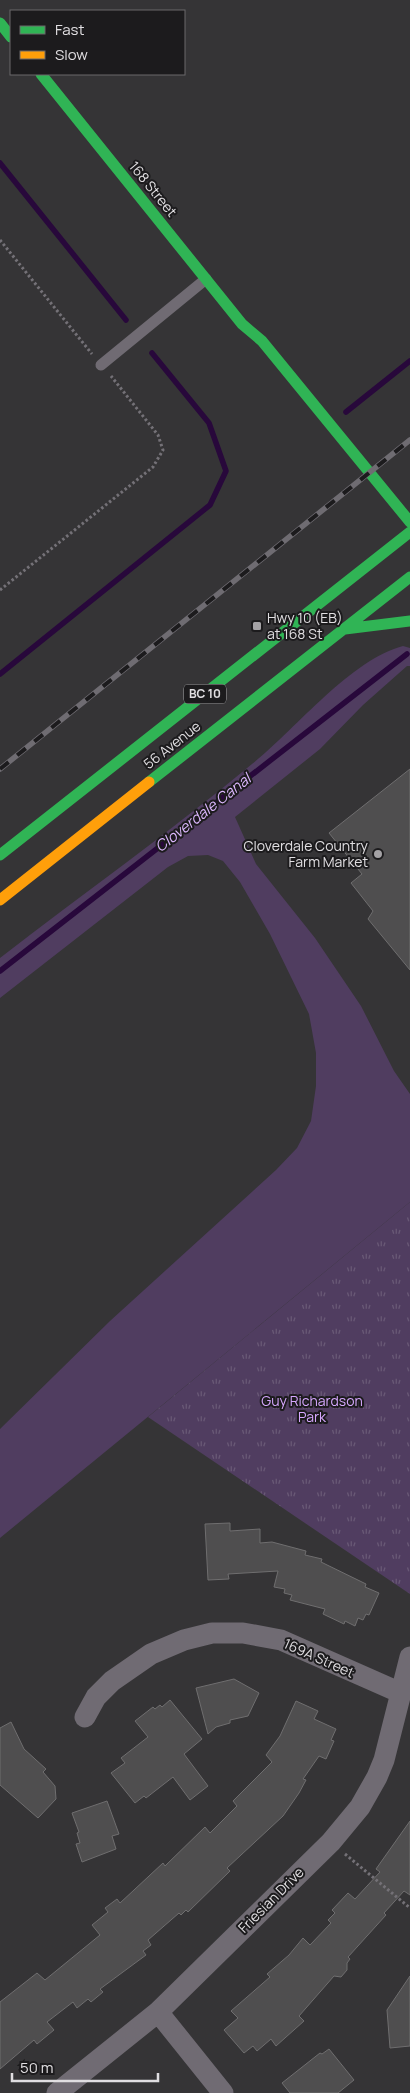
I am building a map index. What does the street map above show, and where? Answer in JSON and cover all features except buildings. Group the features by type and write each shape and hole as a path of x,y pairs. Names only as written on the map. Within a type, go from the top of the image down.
{"main road":[{"path":"0,23 10,36"},
{"name":"168 Street","path":"42,75 242,324 262,341 410,522"},
{"name":"168 Street","path":"242,324 248,341"},
{"path":"402,535 410,551"},
{"name":"56 Avenue","path":"0,855 402,535"},
{"name":"56 Avenue","path":"0,900 410,577"},
{"path":"341,630 410,621"}],"street":[{"name":"169A Street","path":"85,1717 96,1697 107,1686 151,1654 184,1640 212,1634 242,1633 281,1640 400,1694"},
{"name":"Friesian Drive","path":"57,2093 158,2012 330,1842 360,1806 377,1777 384,1760 410,1657"},
{"path":"158,2012 223,2093"}],"lane":[{"path":"101,365 206,279"}],"path":[{"path":"0,240 158,435 163,450 153,467 0,590"},
{"path":"342,1852 410,1908"}],"green space":[{"path":"403,646 410,648 410,666 407,666 363,705 320,749 235,817 256,864 315,938 361,1006 394,1071 410,1094 410,1202 0,1538 0,1429 110,1321 276,1170 297,1148 311,1121 316,1086 316,1053 309,1014 270,934 240,882 223,861 208,855 188,856 168,867 0,998 0,958 221,789 269,749 324,697 363,665"},
{"name":"Guy Richardson Park","path":"410,1202 410,1594 148,1417"}],"waterway":[{"path":"0,163 126,320"},
{"path":"0,674 210,505 226,471 209,423 152,353"},
{"path":"346,412 410,361"},
{"name":"Cloverdale Canal","path":"0,971 407,654"}],"railway":[{"path":"0,769 410,440"}],"traffic: fast":[{"path":"0,23 10,36"},
{"path":"42,75 242,324 262,341 410,522"},
{"path":"0,855 410,532"},
{"path":"149,782 410,577"},
{"path":"345,629 410,621"}],"traffic: slow":[{"path":"0,900 149,782"}],"place":[{"name":"Hwy 10 (EB) at 168 St","path":"257,626"},
{"name":"Cloverdale Country Farm Market","path":"378,854"}]}
